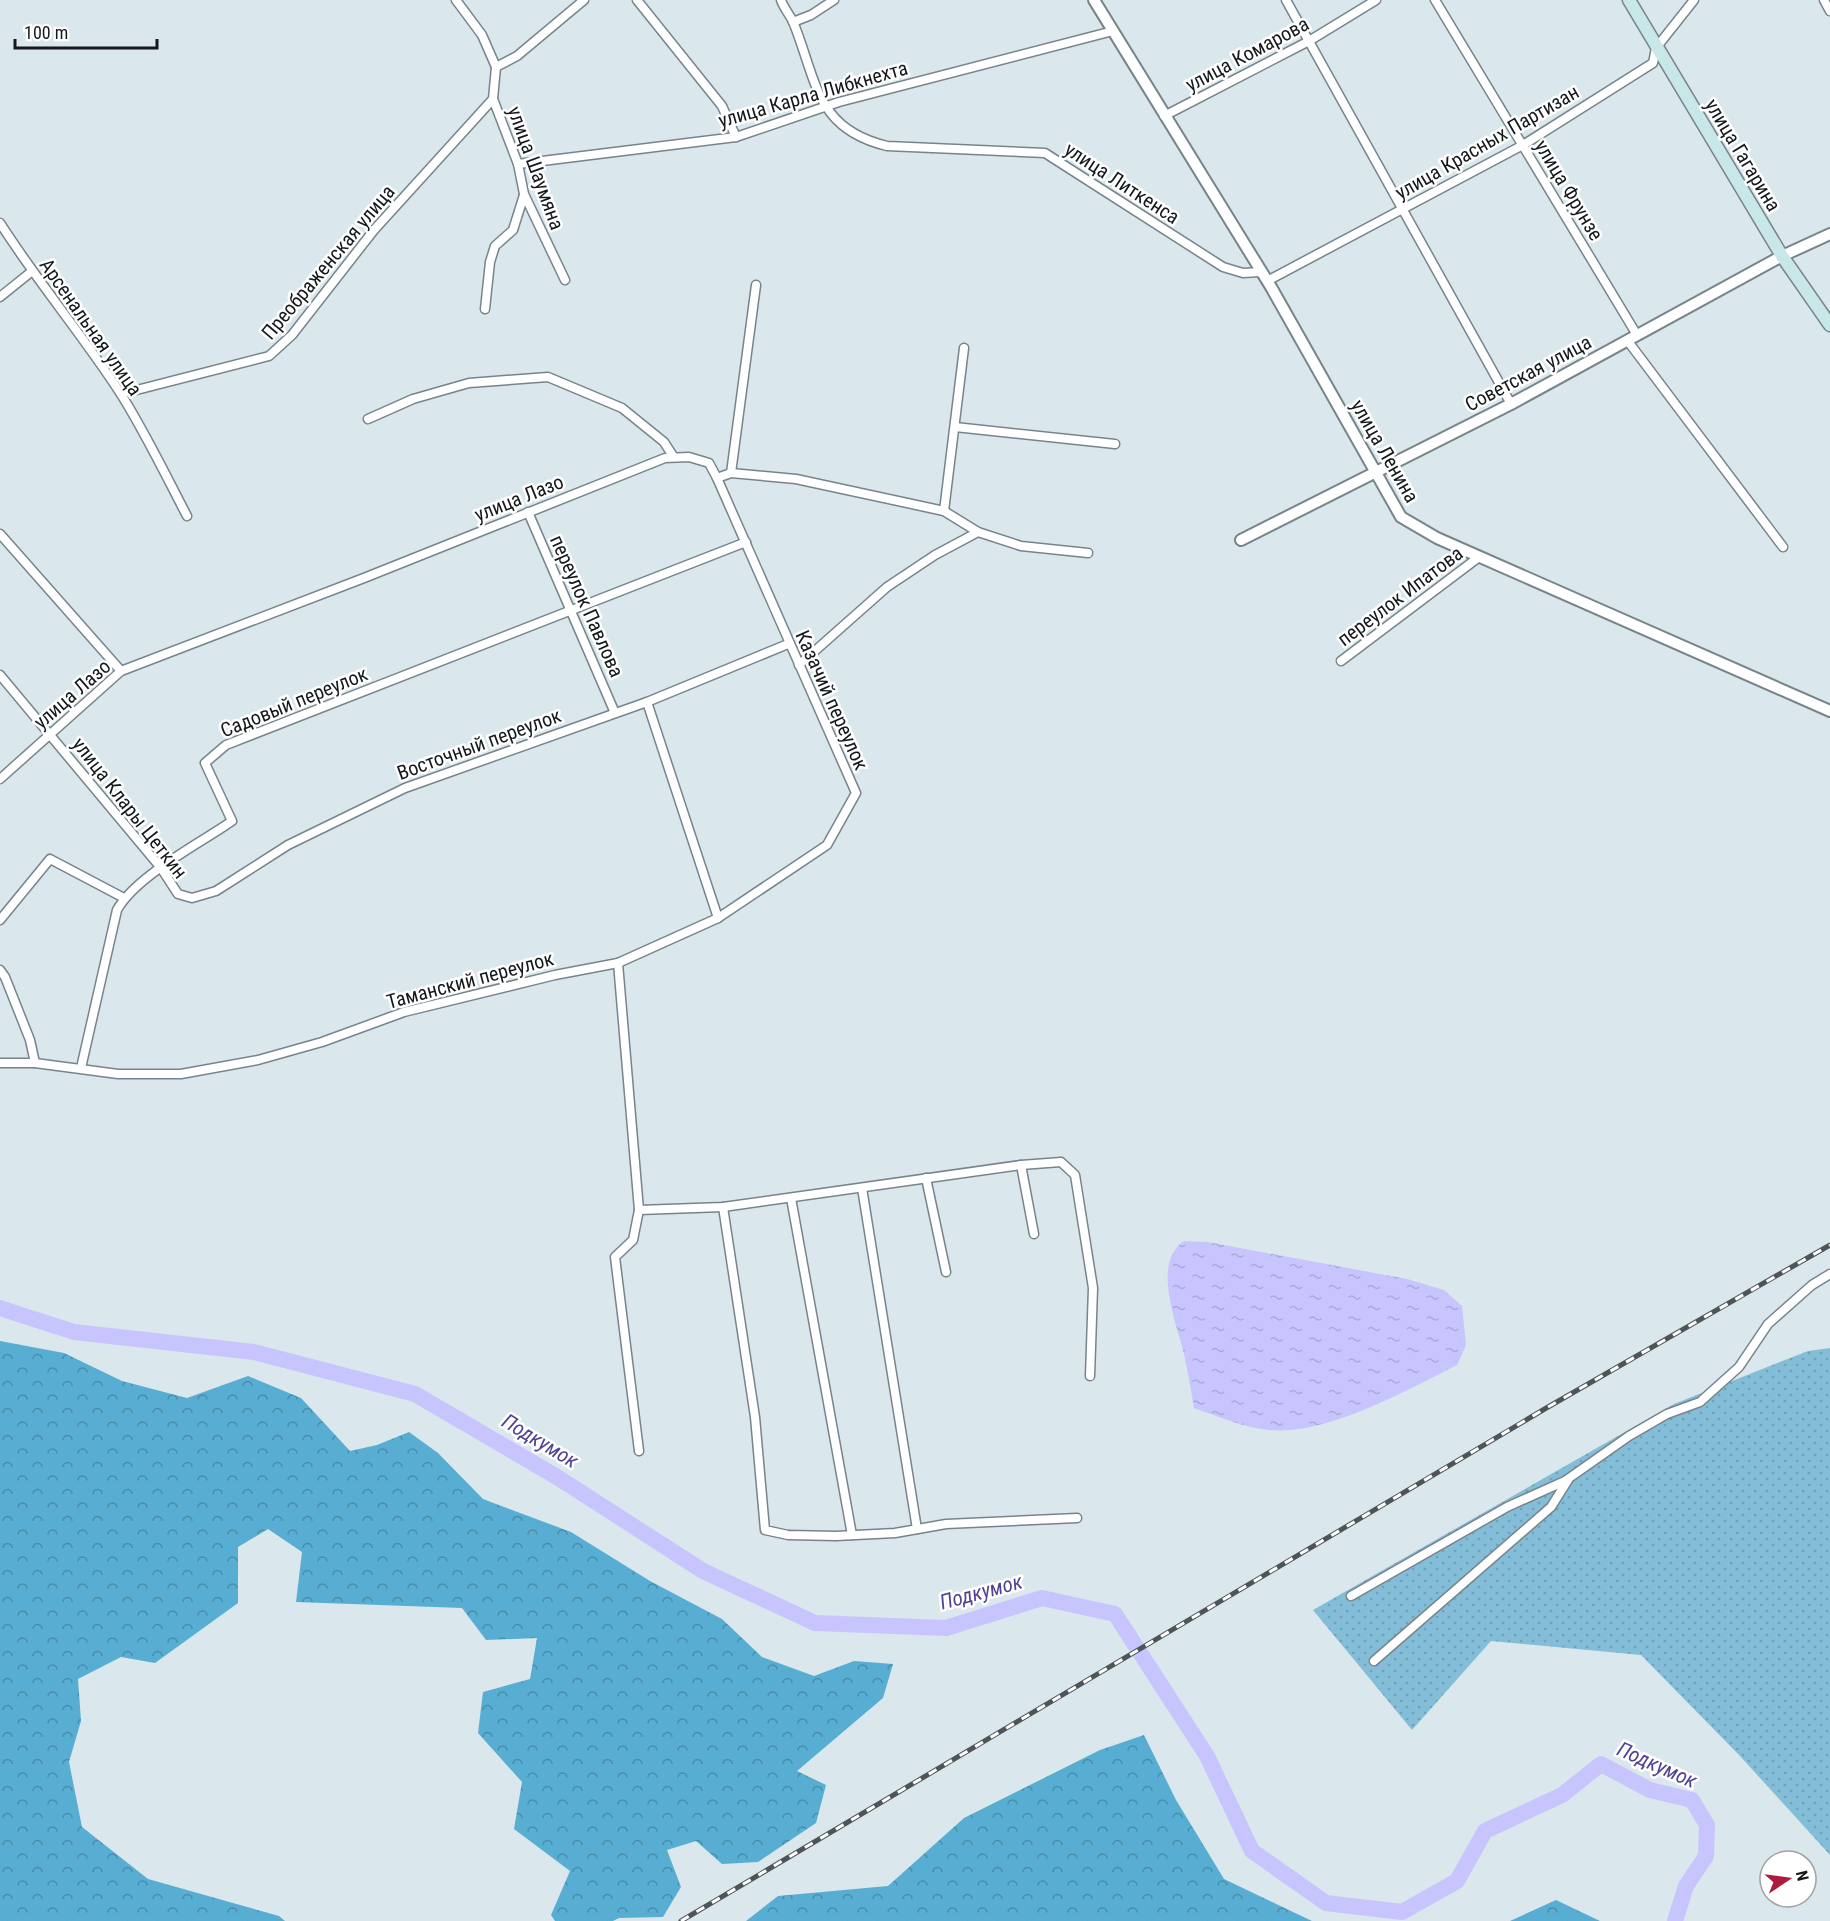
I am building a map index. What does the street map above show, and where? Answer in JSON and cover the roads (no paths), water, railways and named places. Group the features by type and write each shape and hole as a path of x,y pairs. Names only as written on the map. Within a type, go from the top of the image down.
{"main road":[{"name":"улица Гагарина","path":"1629,0 1782,256 1830,326"}],"street":[{"path":"456,0 482,35 496,67 493,99"},
{"path":"496,67 517,56 584,0"},
{"path":"637,0 722,106 736,137"},
{"name":"улица Литкенса","path":"781,0 794,22 817,93 844,128 864,140 887,146 1046,153 1223,267 1264,277"},
{"path":"794,22 811,15 834,0"},
{"name":"улица Ленина","path":"1094,0 1264,277 1401,517 1437,538 1479,557 1830,711"},
{"path":"1286,0 1511,404"},
{"name":"улица Комарова","path":"1164,116 1309,41 1376,0"},
{"name":"улица Фрунзе","path":"1435,0 1523,145 1632,338 1783,547"},
{"name":"улица Красных Партизан","path":"1264,277 1402,209 1523,145 1653,63 1656,48 1694,0"},
{"path":"1824,0 1830,12"},
{"name":"улица Карла Либкнехта","path":"518,164 736,137 827,107 1113,30"},
{"name":"улица Шаумяна","path":"493,99 518,164 524,194 565,280"},
{"name":"Преображенская улица","path":"121,394 269,356 292,335 374,230 493,99"},
{"path":"485,309 490,262 495,246 513,230 524,194"},
{"name":"Арсенальная улица","path":"0,223 31,272 81,335 121,394 187,516"},
{"name":"Советская улица","path":"1241,540 1511,404 1782,256 1830,234"},
{"path":"0,297 31,272"},
{"path":"731,473 756,285"},
{"path":"944,511 964,348"},
{"path":"368,419 413,399 469,383 505,378 548,377 622,408 664,442 674,456"},
{"path":"955,426 1115,444"},
{"name":"улица Лазо","path":"0,779 121,671 364,578 652,462 674,456 689,457 709,463 717,478"},
{"path":"717,478 731,473 796,479 944,511 978,532 1021,546 1088,553"},
{"name":"Казачий переулок","path":"717,478 788,644 856,793 827,845 718,918"},
{"name":"переулок Павлова","path":"528,512 615,713"},
{"path":"799,665 887,587 935,555 978,532"},
{"path":"0,534 121,671"},
{"name":"Садовый переулок","path":"124,898 161,868 232,821 205,763 225,745 569,609 746,542"},
{"name":"переулок Ипатова","path":"1341,661 1479,557"},
{"name":"Восточный переулок","path":"192,898 216,891 288,845 405,788 648,702 788,644"},
{"name":"улица Клары Цеткин","path":"0,675 161,868 178,894 192,898"},
{"path":"648,702 718,918"},
{"path":"0,920 50,859 124,898 117,910 81,1068"},
{"name":"Таманский переулок","path":"0,1063 35,1063 118,1074 181,1074 258,1060 322,1042 404,1012 555,975 618,963 718,918"},
{"path":"618,963 639,1210 633,1240 615,1257 639,1451"},
{"path":"0,970 5,977 30,1040 35,1063"},
{"path":"639,1210 723,1207 1021,1165 1061,1162 1075,1175 1093,1288 1090,1376"},
{"path":"1021,1165 1034,1234"},
{"path":"926,1178 946,1272"},
{"path":"862,1188 917,1529"},
{"path":"791,1198 852,1535"},
{"path":"723,1207 755,1417 765,1530 788,1535 852,1535 946,1524 1077,1518"},
{"path":"1352,1596 1507,1507 1569,1479 1629,1436 1667,1414 1700,1402 1739,1367 1768,1324 1812,1285 1830,1274"},
{"path":"1374,1661 1551,1506 1569,1479"}],"water":[{"path":"1184,1241 1208,1242 1407,1279 1444,1290 1462,1306 1466,1345 1457,1365 1366,1409 1315,1426 1291,1430 1260,1429 1194,1408 1184,1354 1172,1311 1168,1279 1169,1264 1174,1251"}],"waterway":[{"name":"Подкумок","path":"0,1308 74,1332 254,1352 415,1394 557,1477 703,1571 815,1623 946,1628 1042,1598 1115,1614 1207,1756 1252,1851 1326,1903 1402,1912 1457,1881 1485,1831 1562,1795 1601,1764 1650,1790 1692,1800 1707,1825 1706,1856 1686,1886 1675,1921"}],"railway":[{"path":"681,1921 1548,1407 1830,1245"}]}
